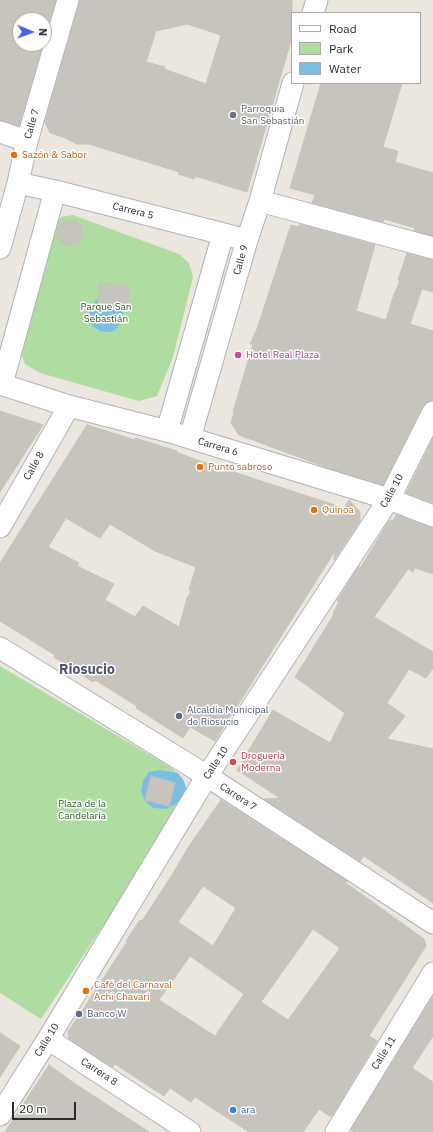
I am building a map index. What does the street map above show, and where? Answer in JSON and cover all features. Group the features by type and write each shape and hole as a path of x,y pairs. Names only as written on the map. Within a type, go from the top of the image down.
{"street":[{"name":"Calle 7","path":"0,248 18,183 27,141 68,0"},
{"path":"313,12 317,0"},
{"name":"Calle 9","path":"190,438 294,84"},
{"path":"0,132 27,141"},
{"name":"Carrera 5","path":"18,183 247,240"},
{"path":"1,384 55,191"},
{"path":"260,201 433,248"},
{"path":"167,431 223,234"},
{"name":"Carrera 6","path":"1,384 69,406 190,438 389,499 433,516"},
{"name":"Calle 8","path":"0,527 69,406"},
{"name":"Calle 10","path":"0,1115 48,1039 207,776 389,499 433,412"},
{"name":"Carrera 7","path":"0,648 207,776 433,923"},
{"name":"Calle 11","path":"336,1132 433,973"},
{"name":"Carrera 8","path":"48,1039 190,1132"}],"green space":[{"name":"Parque San Sebastián","path":"73,215 179,254 189,263 193,277 173,357 157,396 139,401 40,373 25,364 19,348 55,224 61,217"},
{"name":"Plaza de la Candelaria","path":"0,666 172,768 184,781 186,789 176,816 41,1019 0,993"}],"water":[{"path":"99,298 123,306 121,323 114,331 100,331 92,326 89,319 90,311 93,303"},
{"path":"159,770 178,773 184,781 186,789 184,798 166,809 153,808 145,801 141,791 143,781 149,772"}],"building":[{"path":"0,0 56,0 52,13 52,12 12,12 12,52 41,52 19,126 0,120"},
{"path":"80,0 292,0 291,40 247,192 195,176 194,179 178,174 179,172 89,144 77,144 63,137 50,133 45,122","holes":["187,24 221,35 206,84 164,69 165,67 146,62 156,31"]},
{"path":"321,84 402,84 383,147 398,151 395,162 433,173 433,236 414,231 415,228 384,219 383,222 312,203 315,195 290,188"},
{"path":"70,220 79,224 83,233 79,242 70,246 61,242 57,233 61,224"},
{"path":"300,224 375,245 356,311 386,320 400,281 398,280 407,253 433,260 433,292 422,289 410,324 433,331 433,400 427,402 422,407 383,485 334,470 239,435 231,423 253,344 250,344 257,329 291,225 299,227"},
{"path":"99,283 129,285 127,310 98,308"},
{"path":"0,411 43,425 0,492"},
{"path":"87,425 177,451 176,452 197,460 344,508 349,500 360,512 360,521 334,560 335,551 215,741 190,727 183,738 136,708 137,706 95,680 93,682 54,657 55,655 0,621 0,563","holes":["66,518 100,538 110,524 155,551 196,567 189,590 191,591 187,598 179,627 143,606 135,617 105,600 114,584 77,566 79,563 48,547"]},
{"path":"433,439 433,503 406,493"},
{"path":"396,515 433,528 433,574 415,568 413,572 408,569 374,617 433,652 433,668 426,678 409,669 387,703 405,716 387,739 433,749 433,903 364,856 360,861 264,799 280,798 237,770 273,710 330,743 345,713 295,677 333,616 339,602 337,601 359,566 359,570 389,521 394,520"},
{"path":"151,776 175,783 169,806 145,800"},
{"path":"221,800 347,881 346,883 424,939 426,946 369,1036 377,1041 331,1117 319,1109 303,1132 249,1132 195,1097 191,1102 170,1088 164,1096 115,1064 113,1067 69,1039 68,1032 127,942 126,941 140,920 142,921 172,875 189,846","holes":["203,886 236,908 213,946 178,922","313,929 340,948 288,1020 261,1002","190,956 244,994 215,1036 159,1000"]},
{"path":"433,996 433,1036 412,1068 433,1082 433,1132 354,1132 351,1130"},
{"path":"0,1033 20,1046 0,1077"},
{"path":"49,1065 74,1083 149,1132 5,1132"}],"place":[{"name":"Parroquia San Sebastián","path":"233,115"},
{"name":"Sazón & Sabor","path":"14,155"},
{"name":"Hotel Real Plaza","path":"238,355"},
{"name":"Punto sabroso","path":"200,467"},
{"name":"Quinoa","path":"314,510"},
{"name":"Alcaldía Municipal de Riosucio","path":"179,716"},
{"name":"Droguería Moderna","path":"233,762"},
{"name":"Café del Carnaval Achi Chavari","path":"86,991"},
{"name":"Banco W","path":"79,1014"},
{"name":"ara","path":"233,1110"}],"district":[{"name":"Riosucio","path":"87,670"}]}
